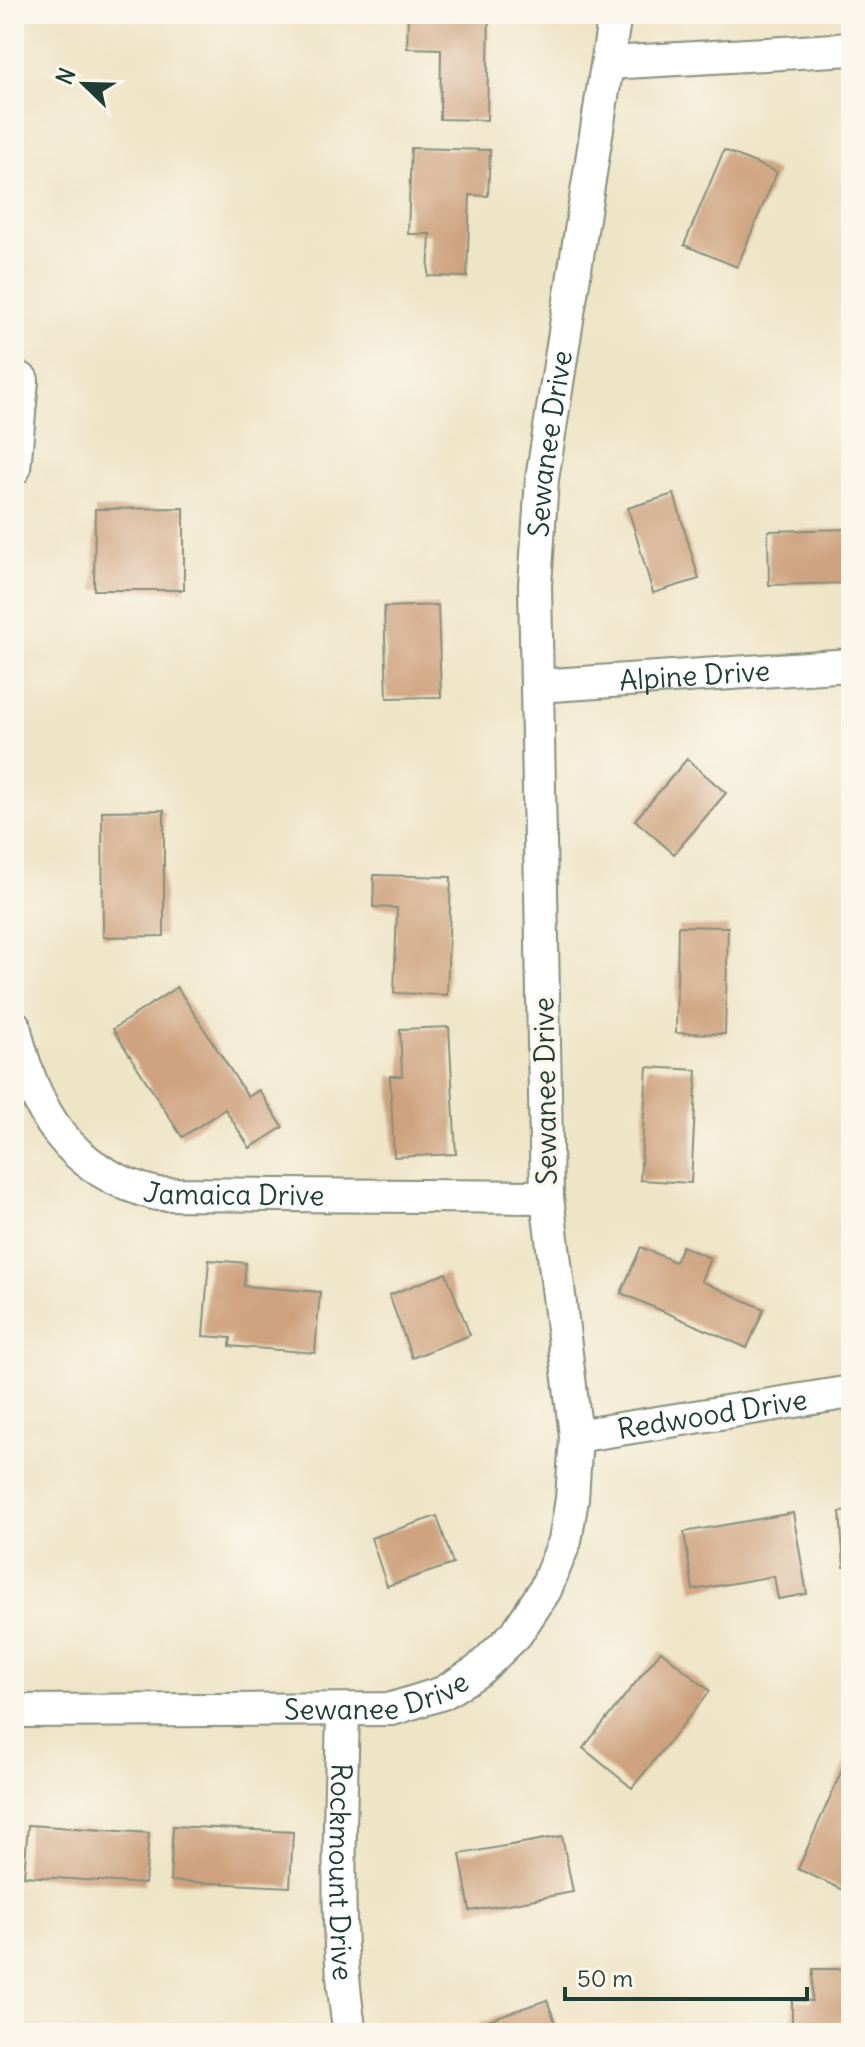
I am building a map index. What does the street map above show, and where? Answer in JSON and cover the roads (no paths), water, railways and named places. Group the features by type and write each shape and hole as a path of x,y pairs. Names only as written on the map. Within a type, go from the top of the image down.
{"street":[{"name":"Sewanee Drive","path":"14,1711 343,1712 392,1709 443,1693 478,1671 516,1634 545,1590 565,1541 572,1499 576,1436 547,1197 535,585 542,479 615,14"},
{"path":"609,63 851,49"},
{"path":"14,469 22,380"},
{"name":"Alpine Drive","path":"537,686 851,665"},
{"name":"Jamaica Drive","path":"14,1026 25,1074 43,1111 69,1146 98,1172 126,1187 157,1194 547,1197"},
{"name":"Redwood Drive","path":"576,1436 851,1392"},
{"name":"Rockmount Drive","path":"343,1712 340,1860 350,2033"}]}
